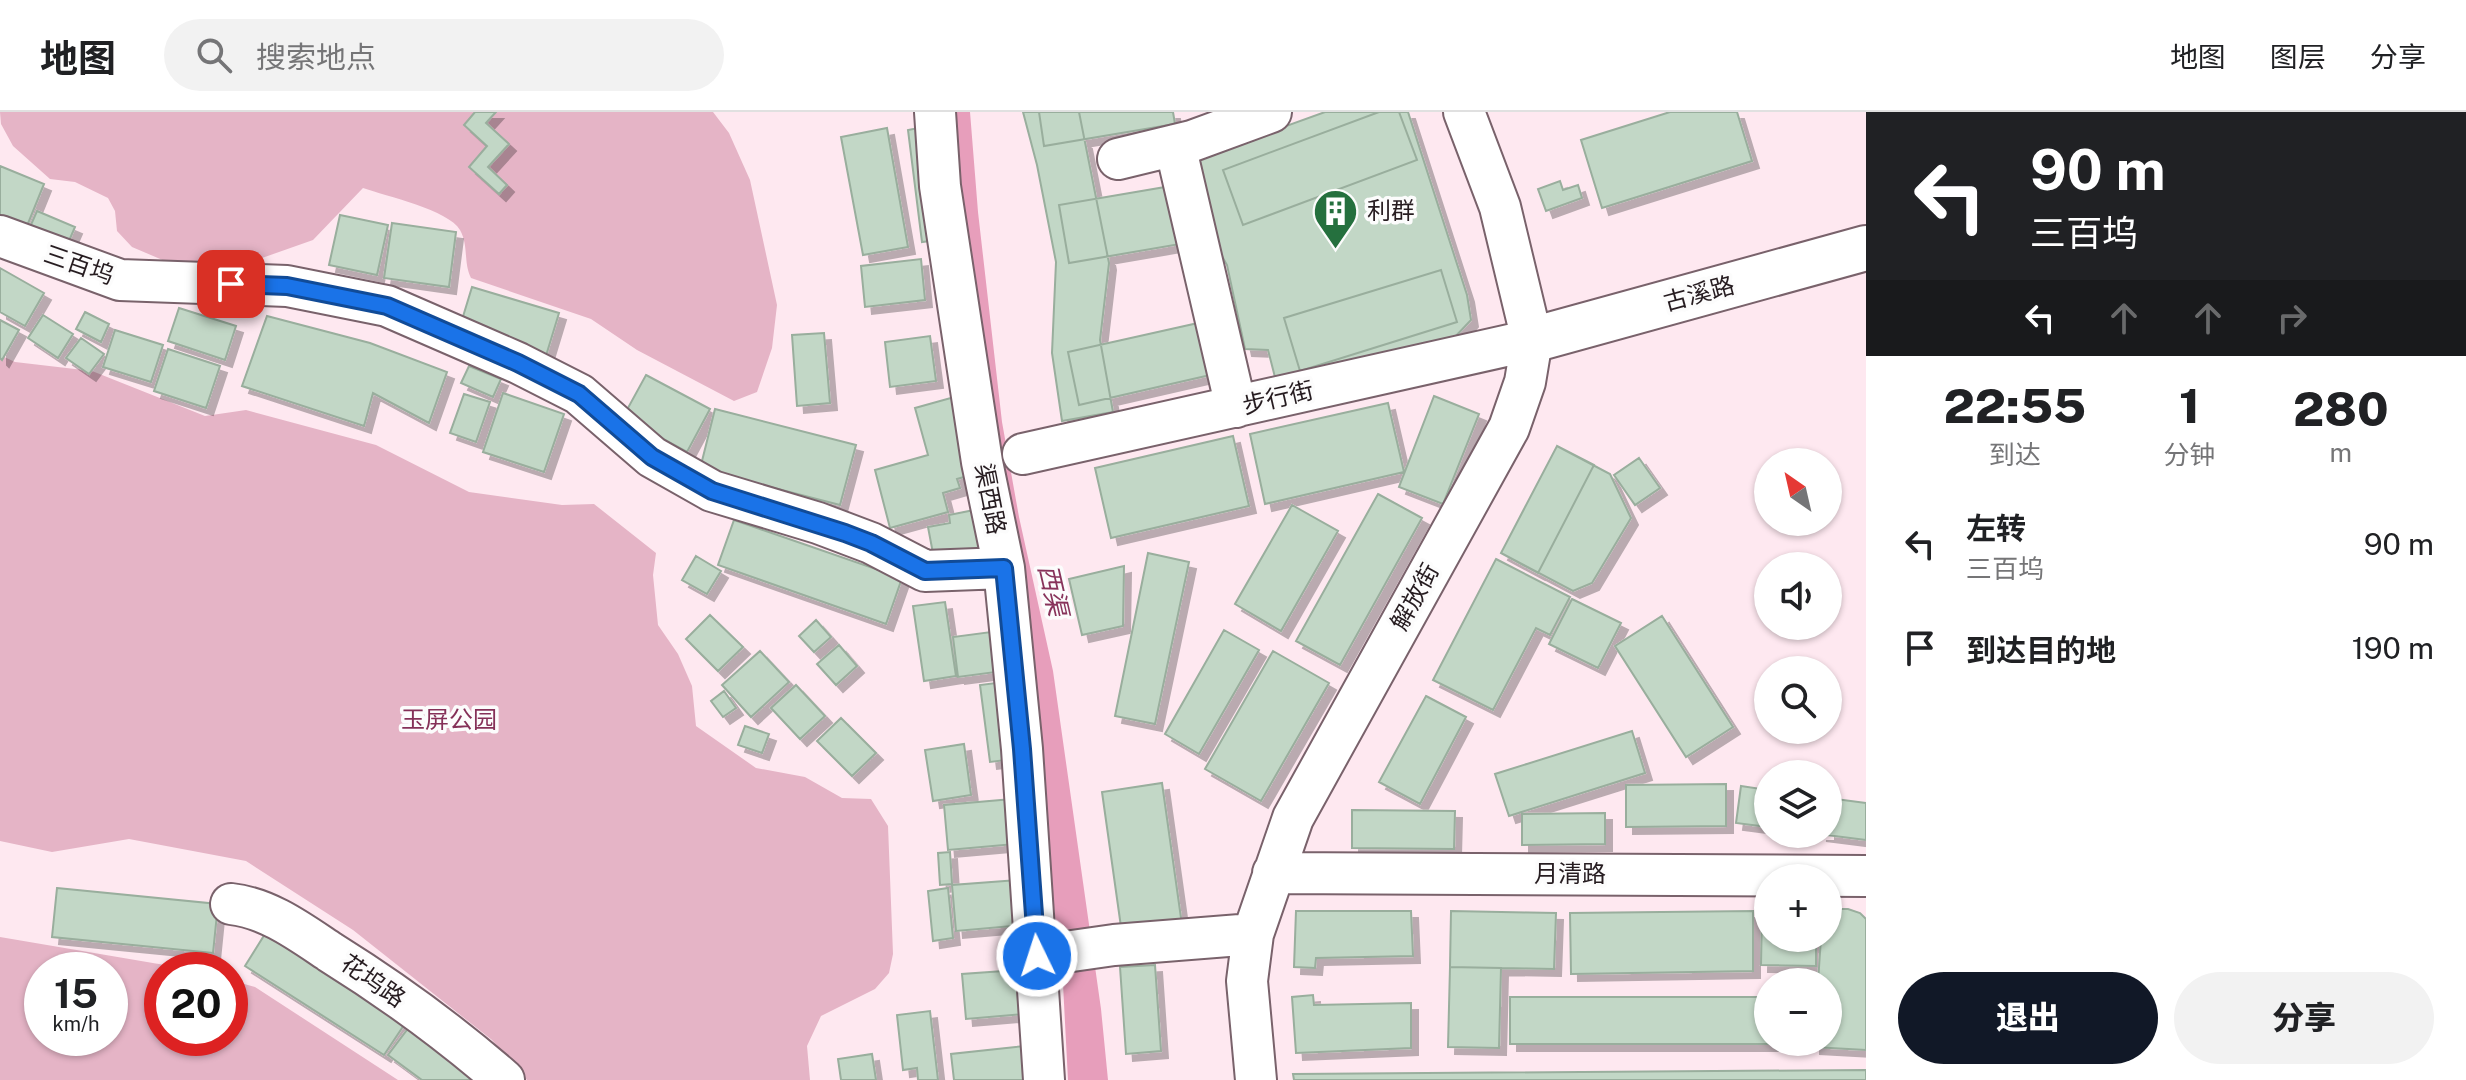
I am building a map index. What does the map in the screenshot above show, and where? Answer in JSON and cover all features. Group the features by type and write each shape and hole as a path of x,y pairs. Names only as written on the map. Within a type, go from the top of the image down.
{"main road":[{"name":"古溪路","path":"1532,340 1866,248"}],"street":[{"name":"渠西路","path":"935,112 940,186 982,462 1004,568 1022,749 1044,1080"},
{"path":"1118,159 1175,145 1271,112"},
{"name":"解放街","path":"1256,1080 1247,981 1253,934 1293,818 1509,428 1525,382 1532,340 1500,207 1464,112"},
{"path":"1175,145 1236,407"},
{"name":"三百坞","path":"0,236 120,280 287,286 387,306 518,363 579,394 652,457 712,491 845,533 925,571 1004,568"},
{"name":"步行街","path":"1023,454 1532,340"},
{"name":"月清路","path":"1273,873 1866,876"},
{"name":"花坞路","path":"231,904 280,920 364,974 470,1050 504,1080"},
{"path":"1037,956 1114,945 1253,934"}],"green space":[{"path":"0,112 713,112 729,133 750,180 777,305 772,348 757,392 734,401 637,350 591,319 471,278 463,236 454,223 431,210 363,188 313,240 262,258 172,264 132,247 117,231 115,211 108,198 75,182 50,179 13,146 1,124"},
{"name":"玉屏公园","path":"0,355 15,362 92,371 205,416 246,410 376,445 469,492 562,505 594,504 656,553 653,575 658,625 678,654 692,686 696,726 756,768 805,777 842,798 871,799 888,826 893,954 889,973 875,989 821,1016 807,1046 810,1080 527,1080 492,1040 353,930 246,861 129,839 52,852 0,841"},
{"path":"0,937 88,952 24,952 24,1056 128,1056 128,959 144,961 144,1056 248,1056 248,985 398,1080 0,1080"}],"shaded area":[{"path":"949,112 970,112 1002,422 1019,517 1053,671 1101,1009 1108,1080 1068,1080 1063,984 1046,839"}],"building":[{"path":"475,112 496,112 486,123 509,144 488,167 507,185 499,194 469,167 487,146 464,125"},
{"path":"1023,112 1079,112 1109,263 1100,340 1113,412 1062,421 1052,353 1056,262"},
{"path":"1039,112 1173,112 1175,124 1044,146"},
{"name":"利群","path":"1325,112 1408,112 1467,295 1471,320 1453,339 1276,381 1268,350 1245,349 1227,265 1210,235 1195,159"},
{"path":"1379,112 1399,112 1417,160 1243,225 1223,170"},
{"path":"1670,112 1737,112 1752,161 1602,208 1581,140"},
{"path":"929,126 944,239 922,242 908,130"},
{"path":"887,128 908,247 863,255 841,137"},
{"path":"0,166 44,184 27,226 0,215"},
{"path":"1560,181 1563,190 1578,185 1582,198 1546,211 1538,189"},
{"path":"1177,185 1186,243 1069,263 1059,205"},
{"path":"37,211 75,227 65,250 27,234"},
{"path":"340,215 388,225 377,275 329,265"},
{"path":"392,223 456,232 449,287 384,278"},
{"path":"921,259 925,300 865,307 861,266"},
{"path":"0,268 44,293 25,326 0,312"},
{"path":"1441,270 1457,322 1300,371 1284,318"},
{"path":"472,287 559,313 545,359 458,333"},
{"path":"179,308 236,326 225,360 168,341"},
{"path":"85,312 109,324 101,342 76,329"},
{"path":"43,315 73,334 58,358 28,338"},
{"path":"267,316 370,343 447,372 429,423 373,393 364,426 242,386"},
{"path":"0,320 19,330 2,360 0,358"},
{"path":"1207,321 1219,373 1079,405 1068,352"},
{"path":"115,330 163,345 151,382 103,367"},
{"path":"824,333 830,403 797,406 792,335"},
{"path":"930,336 936,381 890,387 885,342"},
{"path":"81,338 104,354 89,374 66,358"},
{"path":"168,349 220,366 206,408 154,391"},
{"path":"469,366 501,379 493,397 461,383"},
{"path":"646,375 710,409 687,452 623,417"},
{"path":"503,393 564,414 544,472 483,452"},
{"path":"464,394 490,402 476,442 450,433"},
{"path":"965,394 971,475 957,479 960,488 943,493 948,512 890,528 875,470 928,455 915,408"},
{"path":"1434,396 1479,414 1443,504 1399,487"},
{"path":"1388,403 1404,472 1265,504 1250,434"},
{"path":"715,409 856,445 840,505 700,469"},
{"path":"1233,436 1249,506 1111,538 1095,468"},
{"path":"1557,446 1594,465 1538,573 1501,553"},
{"path":"1557,446 1610,474 1631,518 1592,583 1573,591 1501,553"},
{"path":"1639,458 1660,488 1635,505 1614,475"},
{"path":"1378,494 1422,518 1340,665 1296,641"},
{"path":"1292,505 1338,531 1281,631 1235,604"},
{"path":"979,509 988,553 935,564 928,527 950,523 949,515"},
{"path":"734,520 902,578 886,624 718,565"},
{"path":"1148,553 1189,562 1155,724 1115,716"},
{"path":"696,556 721,571 707,594 682,580"},
{"path":"1496,559 1570,597 1550,635 1536,628 1493,710 1433,680"},
{"path":"1124,566 1123,626 1082,635 1069,579"},
{"path":"1572,599 1621,623 1598,668 1549,644"},
{"path":"945,602 956,676 924,681 913,606"},
{"path":"710,615 743,647 718,671 686,639"},
{"path":"1662,616 1733,727 1686,757 1615,646"},
{"path":"816,620 831,637 814,652 799,636"},
{"path":"1006,630 1011,670 958,677 953,637"},
{"path":"1224,630 1259,650 1199,754 1165,734"},
{"path":"839,645 857,666 836,685 817,664"},
{"path":"760,651 789,682 751,717 722,685"},
{"path":"1273,651 1329,683 1261,801 1205,769"},
{"path":"1020,680 1030,757 990,762 980,685"},
{"path":"796,685 825,716 800,739 771,708"},
{"path":"724,691 736,708 723,717 711,701"},
{"path":"1426,696 1466,717 1420,804 1379,782"},
{"path":"841,718 876,753 852,776 817,741"},
{"path":"745,726 769,734 762,753 738,745"},
{"path":"1632,731 1645,773 1509,816 1495,774"},
{"path":"964,744 971,795 933,801 925,750"},
{"path":"1162,783 1182,925 1122,934 1102,792"},
{"path":"1726,784 1726,826 1626,827 1626,785"},
{"path":"1741,786 1754,788 1754,825 1736,823"},
{"path":"1023,798 1027,843 948,850 944,805"},
{"path":"1842,800 1866,803 1866,840 1842,837"},
{"path":"1352,810 1455,811 1454,849 1352,848"},
{"path":"1605,813 1605,844 1522,845 1522,814"},
{"path":"950,852 952,884 940,885 938,853"},
{"path":"1031,879 1035,924 956,931 952,885"},
{"path":"57,888 218,904 213,952 52,937"},
{"path":"948,888 953,938 933,941 928,891"},
{"path":"1842,909 1860,913 1866,919 1866,1050 1842,1049 1842,968 1819,968 1820,952 1842,952"},
{"path":"1296,911 1411,911 1413,956 1316,958 1315,968 1294,967"},
{"path":"1451,911 1556,913 1554,969 1450,967"},
{"path":"1753,911 1753,971 1571,974 1570,913"},
{"path":"270,926 410,1016 384,1055 248,968 248,961"},
{"path":"1761,952 1816,952 1816,966 1761,965"},
{"path":"1155,965 1161,1051 1126,1054 1120,967"},
{"path":"1450,967 1501,968 1499,1048 1448,1047"},
{"path":"1032,969 1036,1013 966,1019 962,974"},
{"path":"1313,995 1314,1005 1411,1003 1411,1048 1296,1053 1292,997"},
{"path":"1510,997 1754,997 1754,1044 1510,1044"},
{"path":"930,1011 938,1080 918,1080 917,1068 903,1070 897,1015"},
{"path":"416,1018 474,1080 422,1080 388,1055"},
{"path":"1052,1043 1055,1080 954,1080 951,1054"},
{"path":"872,1054 876,1080 841,1080 838,1059"},
{"path":"1866,1070 1866,1080 1294,1080 1293,1074"}],"place":[{"name":"利群","path":"1336,250"}],"route":[{"path":"231,284 287,286 387,306 518,363 579,394 652,457 712,491 845,533 925,571 1004,568 1022,749 1037,956"}],"water label":[{"name":"西渠","path":"1053,590"}]}
